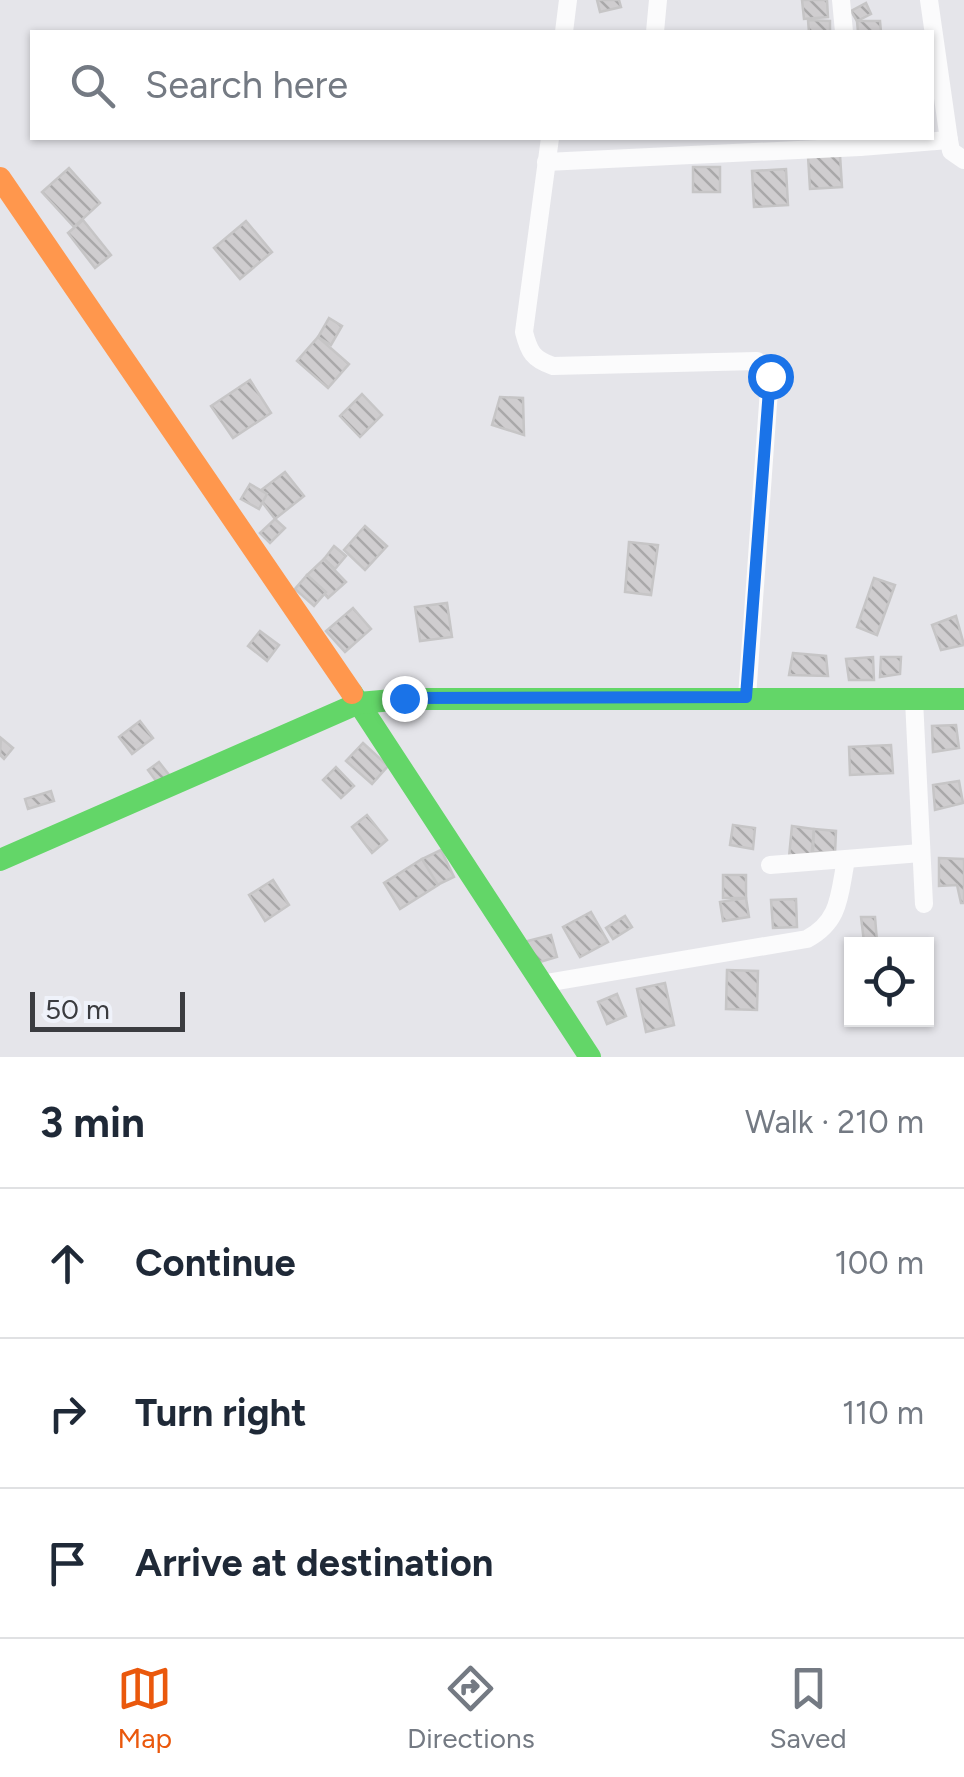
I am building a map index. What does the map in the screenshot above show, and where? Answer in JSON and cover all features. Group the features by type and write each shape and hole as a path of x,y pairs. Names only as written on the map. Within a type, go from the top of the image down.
{"street":[{"path":"564,30 568,0"},
{"path":"655,30 658,0"},
{"path":"840,0 844,30"},
{"path":"929,0 933,30"},
{"path":"934,35 949,140 956,156 964,160"},
{"path":"550,140 524,332 528,349 536,360 553,366 757,361 770,376 746,697"},
{"path":"546,162 646,146 949,140"},
{"path":"0,178 359,703 590,1057"},
{"path":"0,860 359,703 404,698 964,699"},
{"path":"914,700 924,904"},
{"path":"770,866 921,853"},
{"path":"540,984 806,939 822,931 831,920 846,860"}],"building":[{"path":"597,0 619,0 621,7 600,12"},
{"path":"802,0 827,0 828,17 804,19"},
{"path":"866,3 871,14 857,21 851,11"},
{"path":"808,20 830,21 830,30 809,30"},
{"path":"857,21 880,21 881,30 858,30"},
{"path":"840,155 842,187 810,189 808,156"},
{"path":"693,167 720,167 720,192 693,192"},
{"path":"69,168 100,203 74,227 42,192"},
{"path":"786,169 788,205 754,207 752,171"},
{"path":"83,220 111,255 95,268 68,233"},
{"path":"246,221 272,252 240,279 214,248"},
{"path":"329,318 342,326 331,345 318,337"},
{"path":"318,337 349,364 328,388 297,361"},
{"path":"250,380 271,413 233,438 211,406"},
{"path":"362,394 382,415 360,437 340,416"},
{"path":"500,397 523,398 524,435 492,425"},
{"path":"285,472 304,496 275,519 256,494"},
{"path":"250,484 267,494 259,509 241,499"},
{"path":"275,519 285,528 270,543 260,533"},
{"path":"365,526 387,546 365,570 344,550"},
{"path":"629,542 658,545 651,595 625,592"},
{"path":"334,546 346,556 335,569 324,559"},
{"path":"324,559 346,582 328,598 307,575"},
{"path":"307,575 326,592 314,606 295,589"},
{"path":"874,578 895,585 877,635 857,627"},
{"path":"447,603 452,637 420,641 415,607"},
{"path":"353,608 371,629 345,652 326,631"},
{"path":"956,616 964,645 941,650 932,625"},
{"path":"260,631 279,645 267,661 248,646"},
{"path":"793,653 826,656 828,676 789,675"},
{"path":"873,657 874,680 849,680 846,659"},
{"path":"881,657 901,657 900,674 880,677"},
{"path":"140,721 153,738 132,754 119,737"},
{"path":"956,725 959,748 933,752 932,726"},
{"path":"1,738 13,748 4,759 0,755"},
{"path":"363,743 388,766 372,784 346,761"},
{"path":"891,745 893,773 850,775 849,747"},
{"path":"159,762 170,776 159,785 148,770"},
{"path":"336,767 354,786 341,798 323,780"},
{"path":"959,781 963,803 935,810 933,785"},
{"path":"51,791 54,801 28,809 25,799"},
{"path":"367,815 387,840 372,853 352,827"},
{"path":"733,825 755,828 753,849 730,845"},
{"path":"792,826 814,829 811,860 789,857"},
{"path":"814,829 836,831 835,853 813,852"},
{"path":"441,850 454,877 435,886 422,859"},
{"path":"939,858 964,859 964,903 957,885 939,886"},
{"path":"422,859 438,885 400,909 384,883"},
{"path":"723,875 746,875 746,898 723,898"},
{"path":"273,880 289,905 265,921 249,895"},
{"path":"746,898 749,917 723,921 720,902"},
{"path":"796,899 797,927 773,928 771,900"},
{"path":"591,912 608,942 580,957 563,927"},
{"path":"625,916 632,927 613,939 606,928"},
{"path":"861,917 875,917 877,937 863,937"},
{"path":"551,935 557,957 530,965 524,942"},
{"path":"727,970 758,971 757,1010 726,1009"},
{"path":"665,983 674,1025 646,1032 637,989"},
{"path":"617,994 626,1016 607,1024 598,1002"}],"traffic: fast":[{"path":"352,693 590,1057"},
{"path":"0,860 359,703 404,699 964,699"}],"traffic: slow":[{"path":"0,178 352,693"}],"route":[{"path":"404,698 746,697 770,376"}]}
